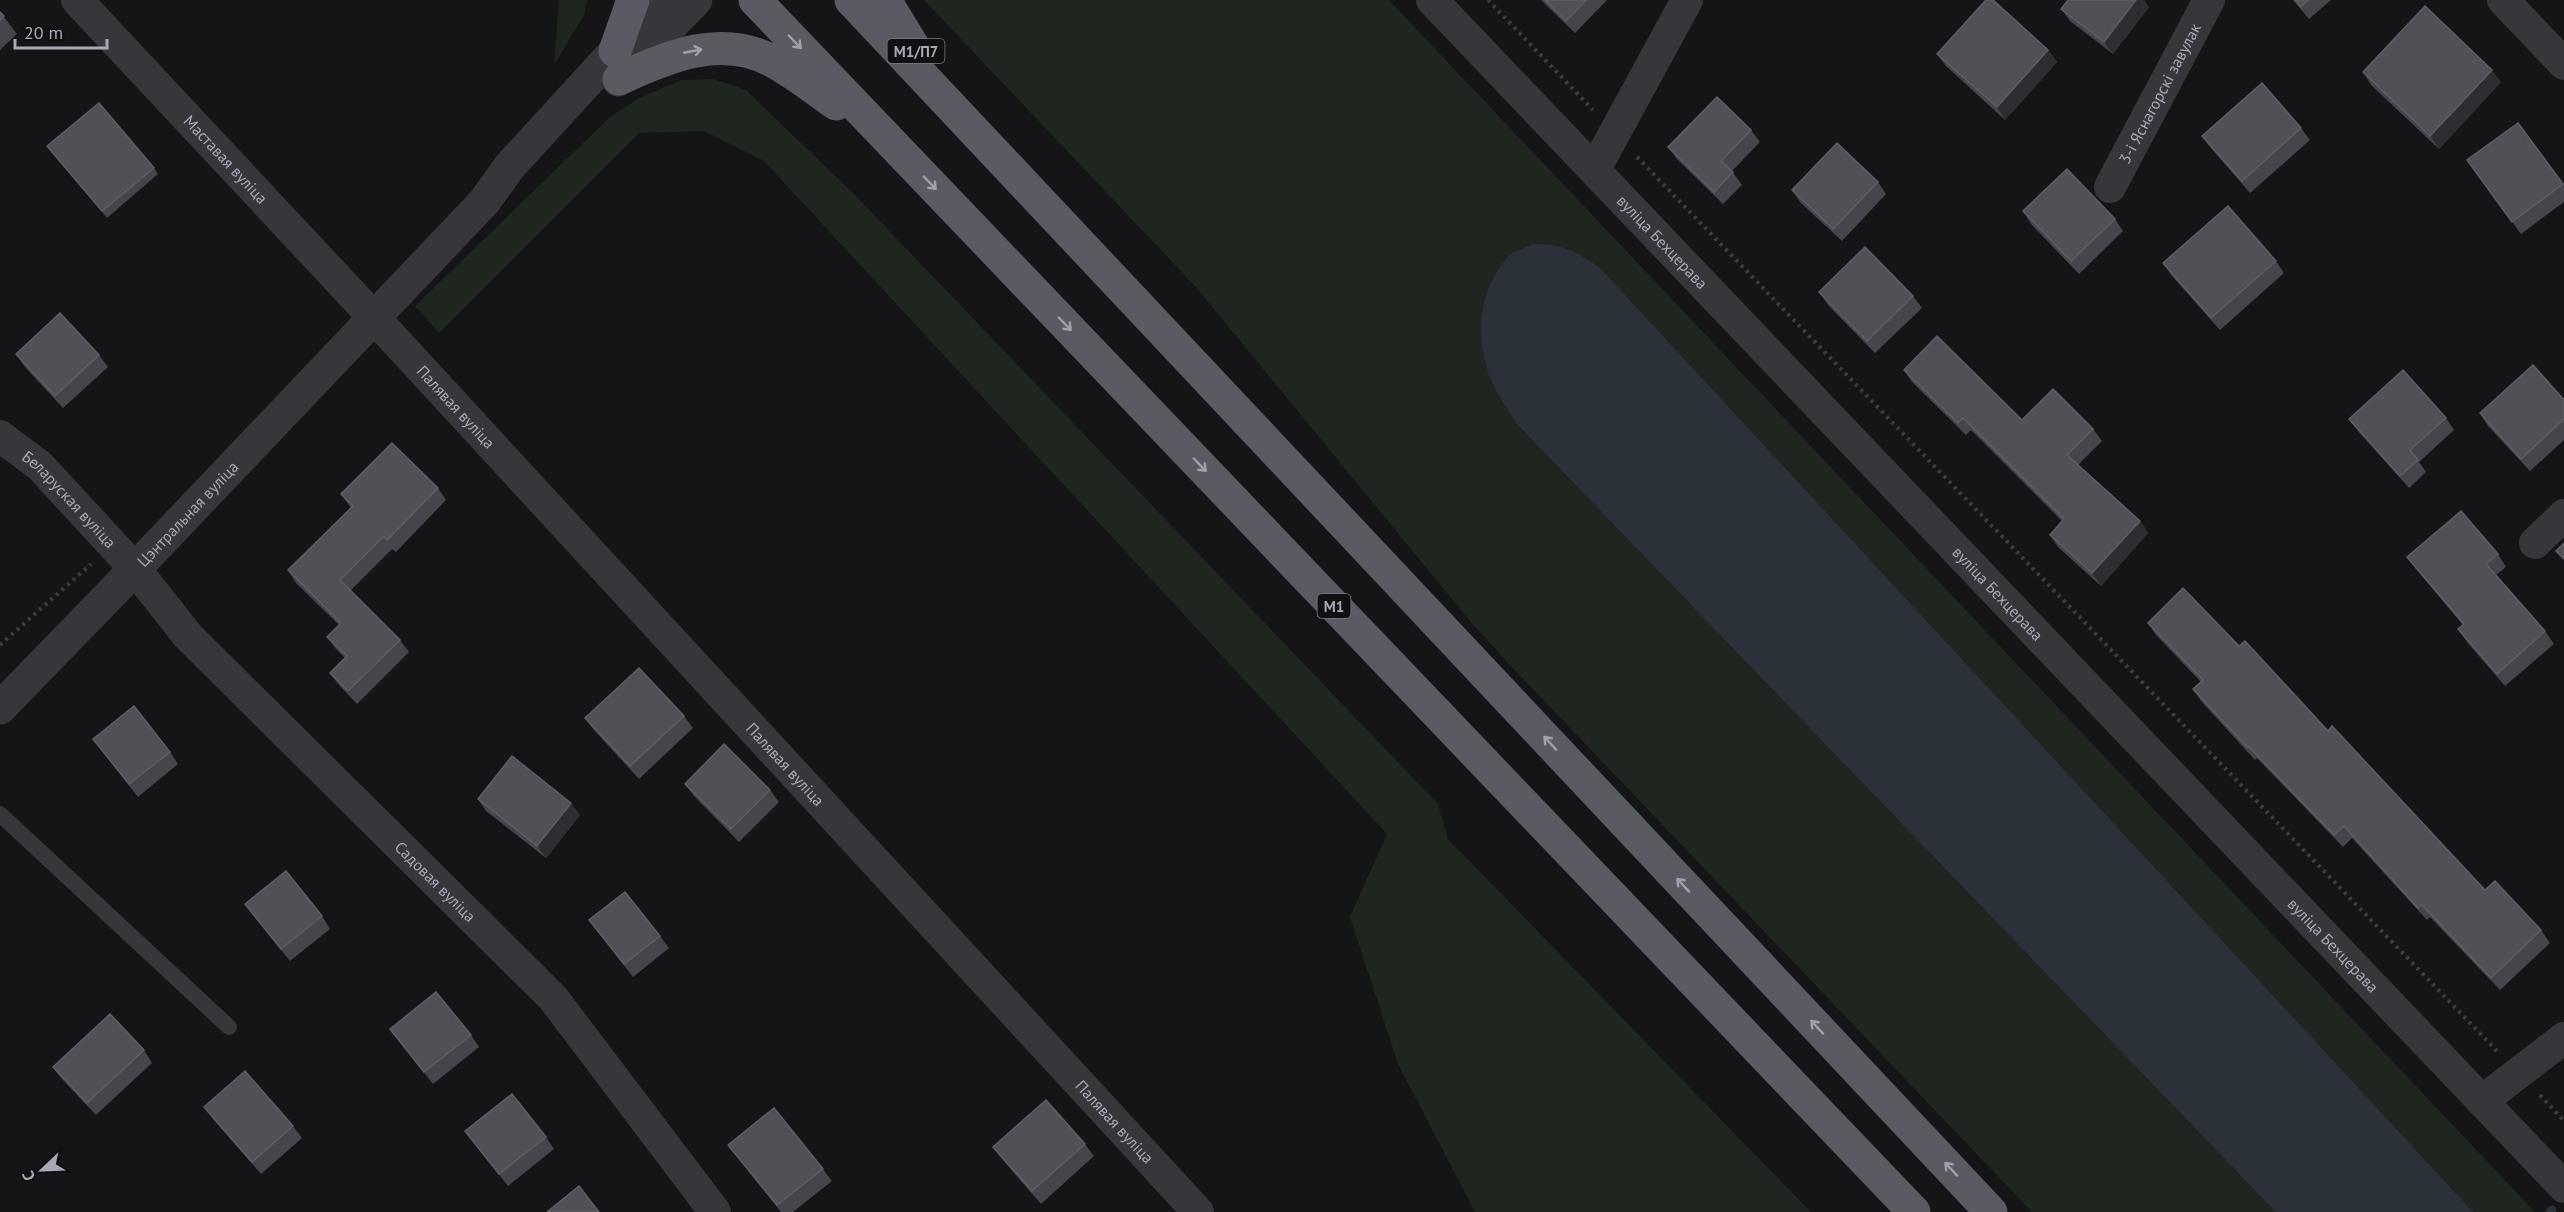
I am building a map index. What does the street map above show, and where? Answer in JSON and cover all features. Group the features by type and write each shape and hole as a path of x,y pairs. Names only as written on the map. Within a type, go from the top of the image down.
{"highway":[{"path":"633,0 617,65 699,50 738,48 773,61 894,144"},
{"name":"М1","path":"755,0 1914,1212"},
{"path":"851,0 1991,1212"},
{"name":"М1/П7","path":"885,0 946,101"}],"street":[{"name":"Маставая вуліца","path":"77,0 374,317"},
{"path":"617,65 662,0"},
{"path":"617,65 696,0"},
{"name":"вуліца Бехцерава","path":"1432,0 2564,1187"},
{"path":"1595,170 1687,0"},
{"name":"3-і Яснагорскі завулак","path":"2110,187 2209,0"},
{"path":"2503,0 2564,64"},
{"name":"Цэнтральная вуліца","path":"0,708 484,202 524,177 617,65"},
{"name":"Палявая вуліца","path":"374,317 1198,1212"},
{"name":"Беларуская вуліца","path":"0,436 40,466 135,569"},
{"path":"2535,543 2564,515"},
{"name":"Садовая вуліца","path":"135,569 188,636 553,998 715,1212"},
{"path":"2482,1101 2564,1038"}],"lane":[{"path":"0,814 229,1027"}],"path":[{"path":"1488,0 2564,1121"}],"shaded area":[{"path":"559,0 587,0 584,15 554,65"},
{"path":"924,0 1389,0 2535,1212 2032,1212 1509,664 1470,621 1195,286"},
{"path":"714,79 746,90 853,193 1438,804 1448,839 1811,1212 1475,1212 1398,1064 1350,917 1387,834 764,161 704,131 639,133 439,333 415,306 610,117 641,97 682,80"},
{"path":"1533,244 1553,245 1569,250 1600,268 2473,1212 2276,1212 1517,424 1497,393 1488,372 1481,338 1482,320 1484,303 1497,271 1510,255"}],"building":[{"path":"1545,0 1586,0 1566,21"},
{"path":"1986,0 1993,0 2048,50 1997,107 1937,54"},
{"path":"2068,0 2136,0 2104,42 2061,9"},
{"path":"2295,0 2308,0 2301,7"},
{"path":"2425,6 2492,70 2430,136 2363,72"},
{"path":"2262,83 2301,128 2242,181 2202,136"},
{"path":"1717,97 1751,130 1721,161 1733,172 1714,192 1668,147"},
{"path":"99,103 154,168 102,211 47,146"},
{"path":"2518,123 2563,184 2512,222 2467,160"},
{"path":"1837,143 1878,182 1833,229 1792,190"},
{"path":"2067,169 2115,219 2071,261 2023,211"},
{"path":"2228,206 2276,261 2211,318 2163,263"},
{"path":"1865,247 1913,296 1867,341 1819,292"},
{"path":"60,313 99,355 55,396 16,354"},
{"path":"1937,336 2022,420 2053,389 2093,429 2067,455 2140,521 2092,573 2050,535 2064,519 1963,418 1958,423 1904,370"},
{"path":"2533,365 2564,400 2564,419 2521,459 2480,413"},
{"path":"2403,370 2446,418 2410,450 2418,460 2400,476 2349,419"},
{"path":"392,443 438,488 387,540 384,536 340,580 400,640 348,691 330,673 347,656 327,637 341,623 288,570 353,506 341,494"},
{"path":"2461,511 2498,554 2486,564 2545,631 2497,674 2458,629 2464,624 2407,557"},
{"path":"2564,543 2564,559 2556,551"},
{"path":"2183,588 2239,646 2245,641 2328,731 2332,726 2485,890 2495,881 2541,930 2491,978 2422,905 2418,908 2344,826 2334,835 2193,689 2203,680 2148,623"},
{"path":"639,668 684,716 630,766 585,718"},
{"path":"134,706 170,752 129,784 93,739"},
{"path":"724,744 770,790 731,829 685,784"},
{"path":"512,756 571,803 537,846 478,799"},
{"path":"286,871 322,916 281,949 245,904"},
{"path":"625,892 660,936 624,964 589,920"},
{"path":"436,992 471,1035 424,1072 390,1029"},
{"path":"110,1014 144,1050 87,1103 53,1067"},
{"path":"245,1071 293,1126 252,1162 204,1107"},
{"path":"512,1094 546,1137 499,1174 465,1131"},
{"path":"1046,1100 1085,1144 1032,1191 993,1147"},
{"path":"774,1108 823,1169 777,1205 728,1145"},
{"path":"579,1186 599,1212 547,1212"}]}
